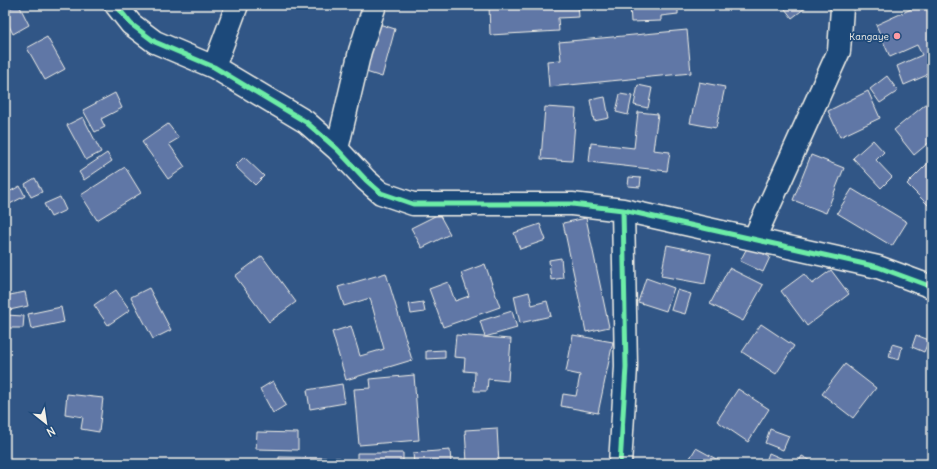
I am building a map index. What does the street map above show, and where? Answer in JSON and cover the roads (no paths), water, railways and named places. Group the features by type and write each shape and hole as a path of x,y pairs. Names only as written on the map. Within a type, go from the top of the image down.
{"street":[{"path":"116,5 131,24 155,42 214,67 306,122 337,149 366,180 381,193 413,204 572,204 623,210 878,267 932,287"},
{"path":"214,67 236,5"},
{"path":"337,149 360,51 375,5"},
{"path":"754,239 839,51 842,5"},
{"path":"620,464 626,367 623,210"}],"place":[{"name":"Kangaye","path":"897,36"}]}
